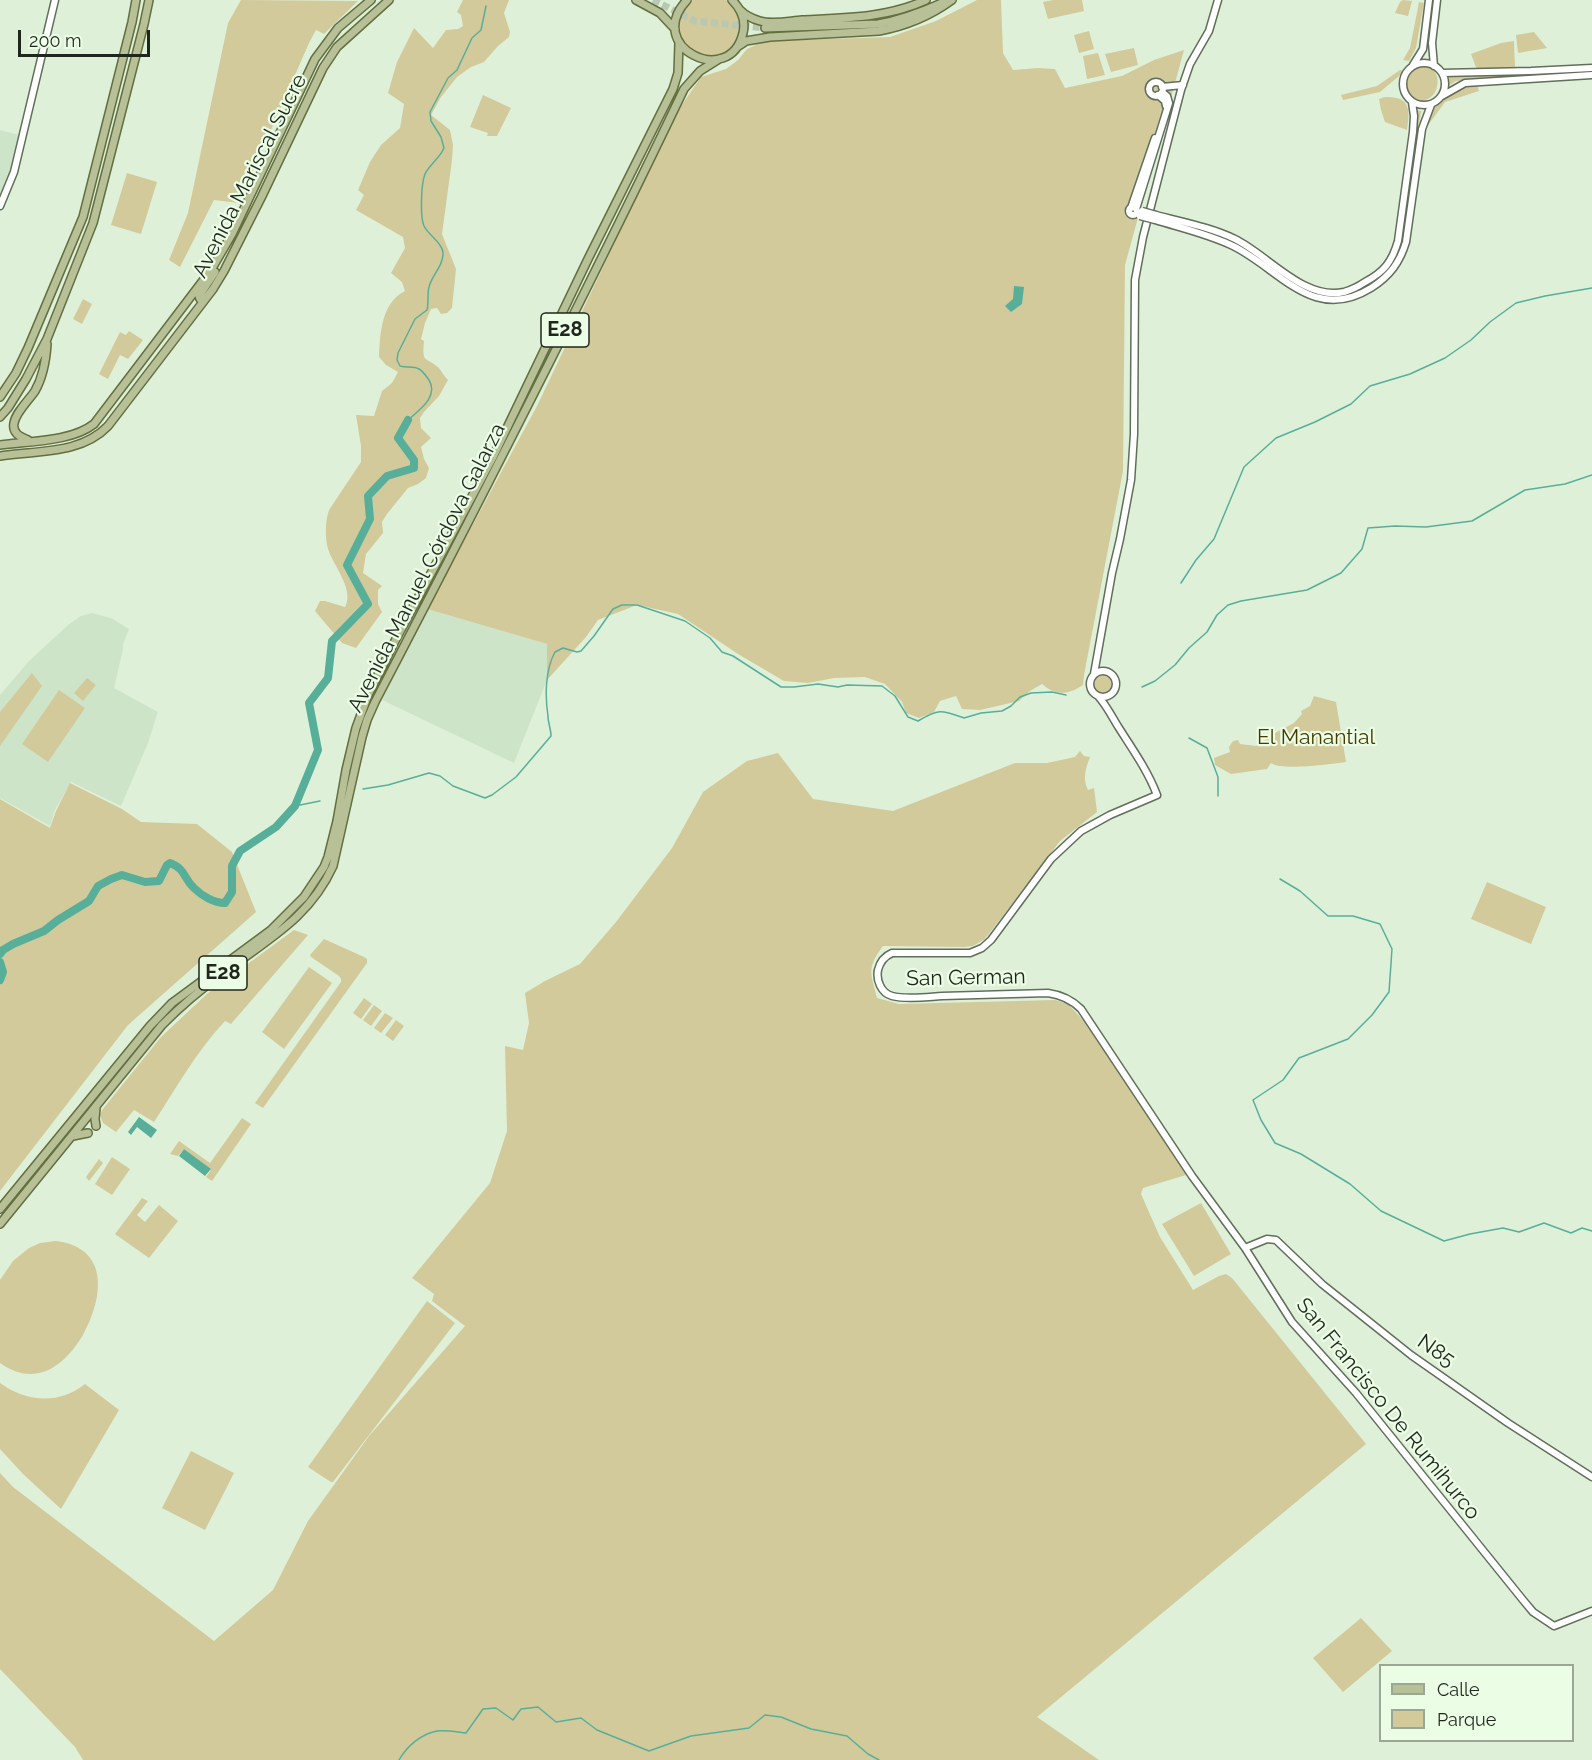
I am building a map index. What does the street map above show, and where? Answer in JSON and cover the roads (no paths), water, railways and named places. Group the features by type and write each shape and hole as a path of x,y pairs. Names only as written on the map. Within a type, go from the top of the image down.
{"main road":[{"path":"0,206 14,172 56,0"},
{"path":"0,397 16,373 28,348 83,217 136,0"},
{"path":"0,417 26,379 47,339 93,223 144,24 148,0"},
{"name":"Avenida Mariscal Sucre","path":"0,445 51,439 82,432 94,424 211,270 232,234 315,59 338,28 371,0"},
{"name":"Avenida Mariscal Sucre","path":"0,456 64,449 90,441 103,432 224,271 323,68 337,47 389,0"},
{"path":"636,0 660,13 675,29"},
{"path":"675,29 678,13 687,0"},
{"path":"736,4 746,15 760,21 850,18 891,12 926,0"},
{"path":"939,0 907,14 880,21 765,27 878,24 916,15 951,0"},
{"path":"737,47 746,41 770,37 879,32 914,22 937,11 951,0"},
{"path":"1110,711 1093,692 1090,685 1098,657 1131,480 1134,435 1135,280 1145,227 1182,88 1190,64 1209,31 1218,0"},
{"path":"1429,0 1423,49 1404,76 1402,84 1403,92 1412,102 1424,106 1431,105"},
{"path":"1434,66 1432,37 1437,0"},
{"path":"736,4 744,22 743,35 737,47"},
{"path":"1427,13 1435,14"},
{"name":"E28","path":"675,29 679,43"},
{"path":"1424,36 1432,37"},
{"path":"679,43 696,58 719,59"},
{"name":"Avenida Manuel Córdova Galarza","path":"348,785 356,728 368,695 478,485 673,89 678,73 679,43"},
{"name":"E28","path":"719,59 737,47"},
{"name":"Avenida Manuel Córdova Galarza","path":"0,1224 148,1041 177,1010 219,975 291,923 318,893 333,866 348,785 367,720 542,377 684,89 693,77 719,59"},
{"path":"1412,66 1424,63 1434,66 1442,73 1445,82 1442,96"},
{"path":"1442,73 1592,68"},
{"path":"1182,88 1161,91 1167,96 1169,103 1146,172 1137,211 1232,245 1250,255 1298,291 1333,300 1361,294 1385,279 1402,256 1422,129 1431,105 1465,83 1592,75"},
{"path":"1155,218 1217,231 1234,238 1253,249 1298,283 1310,288 1344,292 1358,286 1379,275 1397,247 1413,132 1412,102"},
{"path":"261,198 263,186 274,162 271,158 268,159"},
{"path":"204,300 198,296 217,269 221,253"},
{"path":"30,441 16,433 14,421 36,388 43,371 47,339"},
{"path":"533,373 542,377"},
{"path":"507,426 514,430"},
{"path":"414,604 423,610"},
{"path":"1098,657 1116,683 1115,690 1110,694 1098,696"},
{"path":"1094,674 1105,670"},
{"path":"1110,694 1110,711"},
{"name":"San German","path":"1110,711 1153,784 1157,795 1110,815 1081,831 1051,859 991,940 982,948 970,953 892,953 883,959 878,980 883,990 893,996 1048,993 1063,996 1075,1003 1210,1201"},
{"name":"Avenida Manuel Córdova Galarza","path":"0,1209 150,1026 172,1003 271,930 304,897 324,867 340,822"},
{"path":"96,1107 96,1126"},
{"path":"73,1136 88,1133"},
{"name":"San Francisco De Rumihurco","path":"1210,1201 1245,1248 1298,1329 1356,1393 1533,1612 1554,1626 1592,1611"},
{"name":"N85","path":"1245,1248 1272,1239 1276,1240 1322,1284 1411,1355 1592,1477"}],"water":[{"path":"1014,286 1024,287 1022,304 1011,312 1005,306 1013,299"},
{"path":"139,1117 157,1130 151,1138 137,1127 131,1135 128,1132"},
{"path":"184,1149 211,1169 205,1176 179,1156"}],"waterway":[{"path":"408,420 426,403 430,397 431,386 429,380 419,369 400,366 397,360 398,353 415,319 427,310 429,287 443,257 442,248 424,226 422,215 425,174 444,148 441,137 431,121 430,112 448,78 457,70 472,38 481,30 486,6"},
{"path":"1181,583 1196,560 1214,539 1244,467 1276,438 1351,404 1370,386 1410,374 1445,358 1516,303 1592,288"},
{"path":"0,954 13,944 44,931 89,901 98,886 111,879 122,875 145,882 159,881 170,863 179,868 190,884 201,894 225,903 232,892 232,866 240,851 276,827 295,806 318,750 309,703 328,678 332,641 368,604 347,565 370,519 368,496 387,476 414,468 414,460 398,438 408,420"},
{"path":"1142,687 1155,681 1175,665 1207,632 1217,615 1228,605 1307,590 1341,573 1362,549 1368,528 1426,527 1472,521 1525,490 1565,484 1592,475"},
{"path":"363,789 388,785 429,773 440,776 453,786 485,798 492,795 516,777 551,736 546,692 549,667 555,652 563,648 581,651 613,609 622,605 637,605 685,621 710,638 722,652 733,656 781,687 818,684 838,687 882,686 895,696 908,717 918,721 936,712 950,713 964,718 981,713 1002,711 1020,697 1031,693 1052,692 1066,695"},
{"path":"1189,738 1207,748 1218,777 1218,796"},
{"path":"295,806 320,801"},
{"path":"1280,879 1300,891 1328,916 1353,916 1380,924 1392,949 1389,992 1372,1015 1348,1039 1299,1058 1283,1080 1253,1100 1261,1120 1275,1143 1301,1154 1350,1184 1381,1211 1444,1241 1503,1228 1519,1232 1544,1223 1571,1233 1582,1228 1592,1231"},
{"path":"0,962 3,972 0,980"},
{"path":"399,1760 415,1741 425,1735 437,1731 466,1733 483,1709 496,1708 513,1720 521,1709 538,1707 556,1722 581,1718 597,1730 649,1751 691,1736 749,1728 765,1715 781,1717 811,1729 847,1736 879,1760"}],"tunnel":[{"path":"653,0 695,21 765,28"}],"park label":[{"name":"El Manantial","path":"1316,738"}]}
